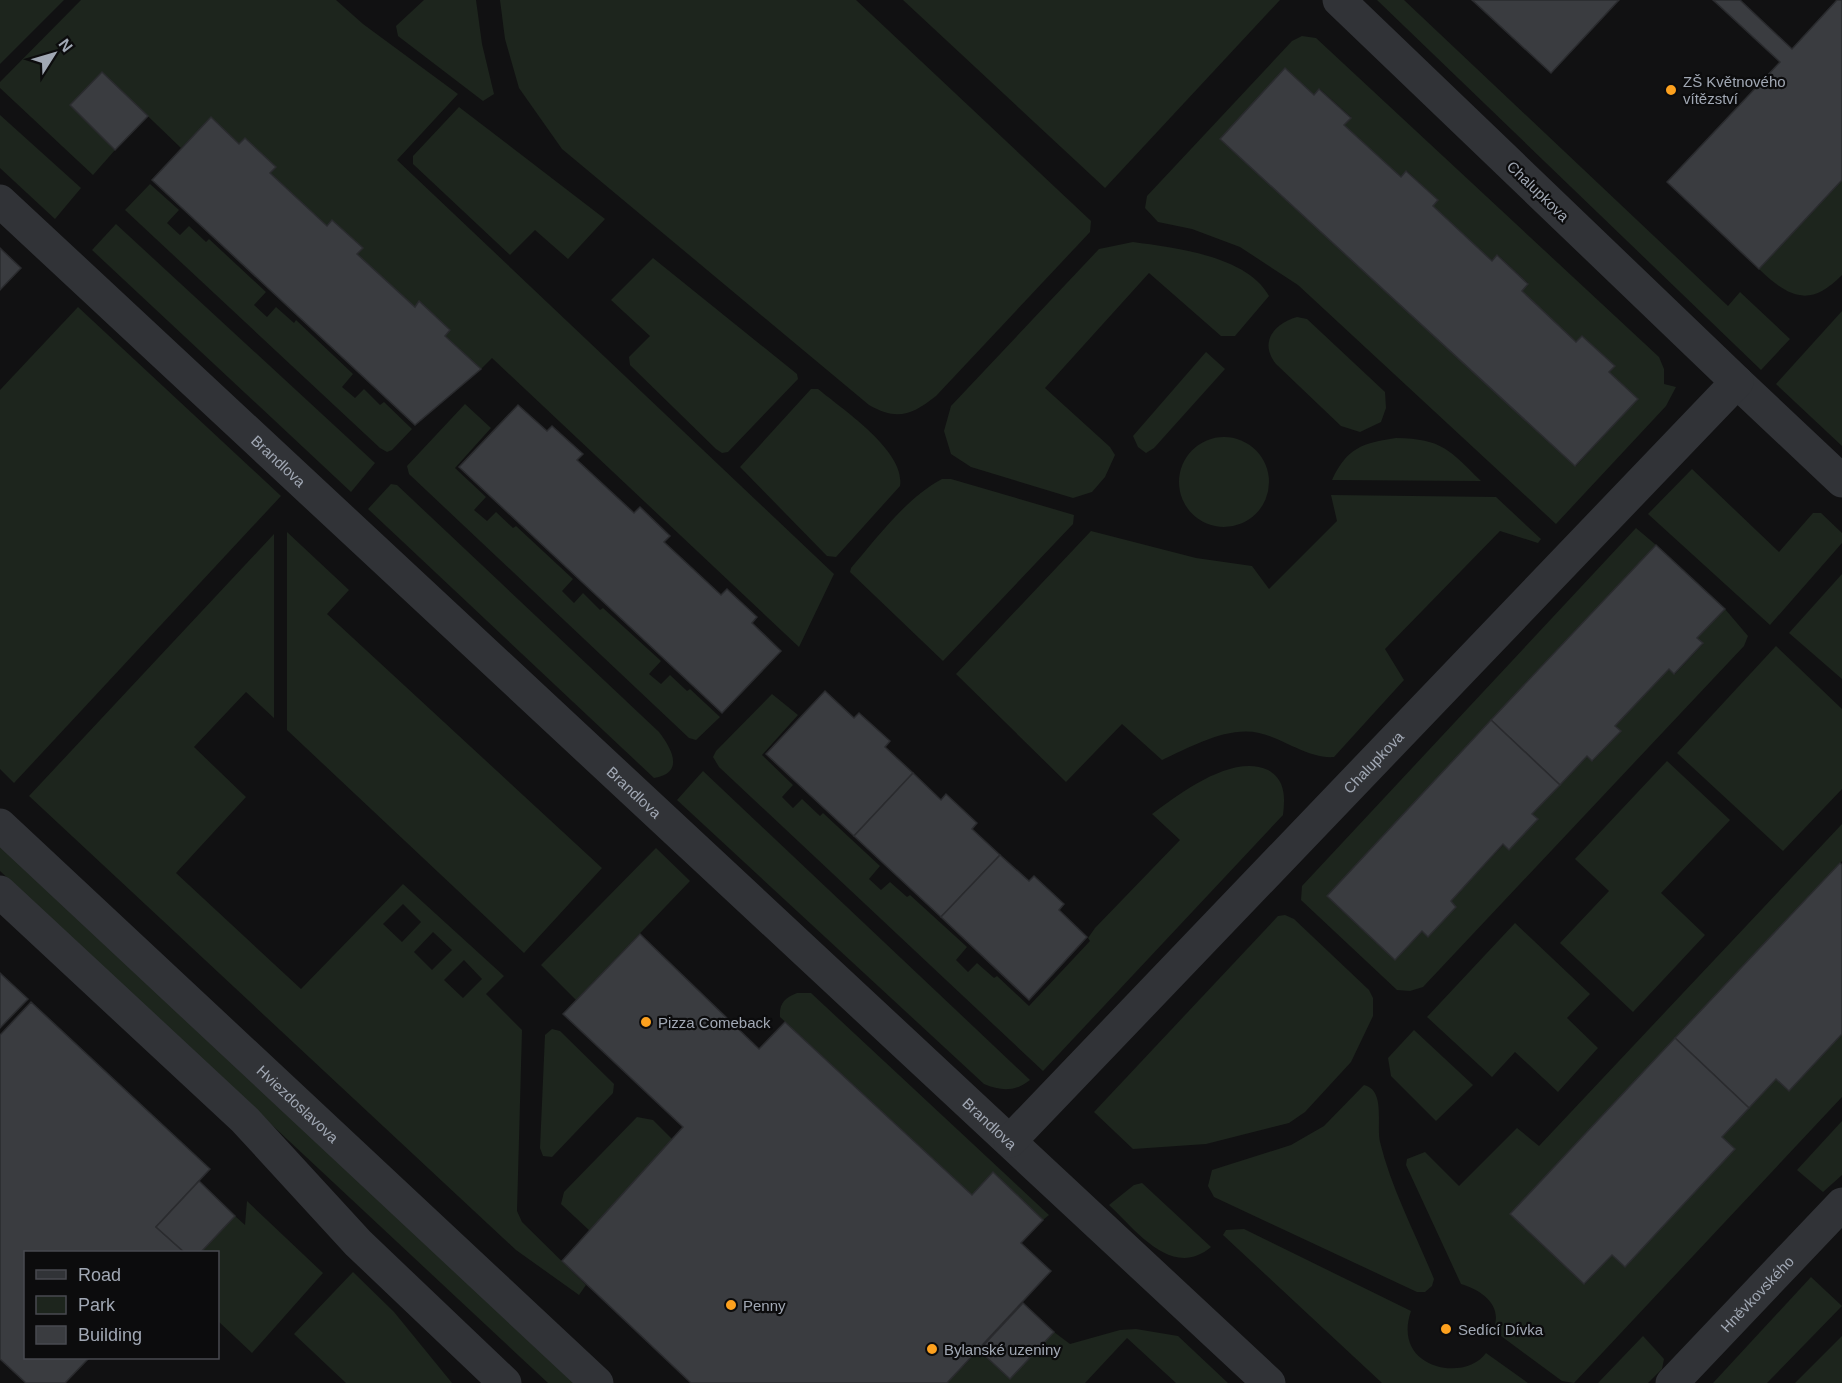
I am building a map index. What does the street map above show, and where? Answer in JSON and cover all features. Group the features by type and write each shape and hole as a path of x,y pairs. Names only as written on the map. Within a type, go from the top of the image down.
{"street":[{"name":"Chalupkova","path":"1339,0 1842,481"},
{"name":"Brandlova","path":"0,201 1269,1383"},
{"name":"Chalupkova","path":"1010,1141 1737,382"},
{"name":"Hviezdoslavova","path":"0,825 597,1383"},
{"path":"0,892 245,1120 358,1243 505,1383"},
{"name":"Hněvkovského","path":"1671,1383 1842,1203"}],"green space":[{"path":"0,0 64,0 0,64"},
{"path":"81,0 336,0 363,24 458,94 397,160 834,574 799,647 492,358 481,369 211,118 181,148 102,72 70,105 115,150 93,175 0,88 0,82"},
{"path":"424,0 476,0 482,44 494,94 483,101 398,36 396,26"},
{"path":"500,0 856,0 1091,221 1090,232 936,396 919,408 904,414 879,410 869,405 562,149 519,88 505,39"},
{"path":"903,0 1280,0 1105,188"},
{"path":"1377,0 1404,0 1728,306 1740,292 1790,339 1761,370"},
{"path":"1302,36 1316,38 1659,357 1664,369 1664,384 1676,387 1666,406 1556,524 1298,285 1240,247 1192,229 1158,222 1145,208 1147,196 1292,41","holes":["1320,89 1351,117 1344,125 1401,177 1407,171 1438,200 1433,206 1492,261 1498,255 1528,283 1522,291 1576,342 1582,336 1615,366 1609,372 1638,399 1576,466 1220,139 1314,95"]},
{"path":"459,107 605,219 568,259 535,230 510,255 413,164 413,156"},
{"path":"0,115 81,188 55,219 0,168"},
{"path":"1842,180 1842,275 1820,292 1810,295 1800,295 1780,287 1759,269"},
{"path":"150,184 179,210 167,223 180,235 189,226 206,242 209,239 266,292 254,305 267,317 276,307 294,323 296,320 353,374 342,387 355,398 364,389 380,405 384,402 412,429 392,450 387,452 380,448 125,210"},
{"path":"116,224 375,463 351,492 92,250"},
{"path":"1133,242 1189,251 1228,263 1259,282 1269,296 1235,336 1221,336 1149,273 1045,388 1110,447 1115,455 1105,477 1092,492 1073,498 971,467 951,454 944,431 951,406 1099,249"},
{"path":"653,258 797,374 798,379 728,452 722,453 716,449 630,365 629,357 650,336 611,300"},
{"path":"78,307 281,496 14,783 0,769 0,390"},
{"path":"1842,311 1842,446 1776,384"},
{"path":"1297,317 1307,319 1385,392 1386,408 1381,422 1360,432 1341,426 1276,364 1269,349 1271,335 1281,324"},
{"path":"1206,352 1225,369 1154,448 1146,453 1138,447 1133,436"},
{"path":"811,389 818,389 870,432 893,459 899,473 900,486 836,557 827,556 740,467"},
{"path":"465,404 491,428 455,468 486,497 474,510 487,521 496,512 513,528 516,526 573,579 562,591 574,603 583,593 600,610 603,608 661,661 649,674 661,684 670,675 687,691 690,689 720,717 696,740 689,738 409,474 407,466"},
{"path":"1224,437 1241,441 1256,450 1265,465 1269,482 1265,499 1256,514 1241,523 1224,527 1207,523 1192,514 1183,499 1179,482 1183,465 1192,450 1207,441"},
{"path":"1396,438 1425,441 1444,448 1481,481 1332,480 1344,461 1357,449 1374,442"},
{"path":"1692,469 1779,552 1813,513 1821,513 1842,533 1842,543 1770,625 1648,514"},
{"path":"942,479 951,479 1074,515 1073,524 943,661 850,572 851,568 904,508"},
{"path":"391,484 397,485 659,732 673,760 670,771 654,778 368,509"},
{"path":"1331,495 1496,497 1541,539 1538,543 1500,531 1385,649 1404,680 1334,757 1315,755 1259,733 1234,732 1209,739 1162,760 1122,724 1066,782 956,674 1091,531 1196,558 1252,566 1269,589 1337,521"},
{"path":"1636,528 1656,545 1327,896 1395,960 1587,756 1593,761 1621,731 1615,726 1669,669 1675,674 1703,644 1697,638 1725,609 1748,636 1744,646 1423,987 1410,991 1397,990 1301,900 1302,886"},
{"path":"287,532 349,590 327,614 602,868 524,953 287,730"},
{"path":"274,534 274,718 246,692 194,747 246,797 176,873 301,989 403,884 504,976 486,994 522,1030 517,1211 522,1222 586,1285 579,1295 516,1250 29,796","holes":["403,904 421,922 402,942 383,924","433,932 452,950 432,970 414,952","464,960 482,979 463,998 444,980"]},
{"path":"1842,574 1842,679 1789,633"},
{"path":"1776,646 1842,709 1842,789 1783,851 1677,753"},
{"path":"772,694 798,715 762,755 793,785 782,797 793,808 802,799 820,816 823,813 880,866 869,879 881,890 890,882 907,897 910,895 967,947 956,960 968,972 977,963 994,978 997,976 1029,1006 1090,941 1088,938 1095,928 1180,840 1152,814 1207,778 1223,771 1254,766 1274,774 1281,784 1284,796 1283,815 1043,1071 719,767 713,757 716,751"},
{"path":"1667,761 1730,820 1661,893 1705,935 1633,1012 1560,943 1609,891 1575,859"},
{"path":"703,771 1030,1080 1019,1087 1008,1089 984,1084 677,800"},
{"path":"1842,824 1842,861 1510,1214 1585,1284 1776,1079 1789,1091 1842,1034 1842,1097 1574,1383 1562,1381 1493,1330 1496,1314 1493,1306 1476,1290 1461,1284 1406,1165 1407,1159 1425,1152 1459,1186 1517,1128 1539,1146"},
{"path":"0,842 579,1383 548,1383 0,871"},
{"path":"656,848 690,881 576,1000 541,965"},
{"path":"1285,915 1294,919 1369,990 1373,998 1373,1016 1351,1062 1305,1112 1289,1123 1206,1144 1133,1149 1094,1112 1278,916"},
{"path":"1515,923 1590,994 1567,1018 1598,1048 1558,1092 1515,1052 1492,1077 1427,1017"},
{"path":"797,993 811,993 1049,1215 1043,1220 993,1172 972,1195 780,1017 784,1002"},
{"path":"552,1029 560,1031 614,1084 613,1093 552,1157 543,1156 540,1148 545,1035"},
{"path":"1414,1030 1473,1085 1436,1121 1391,1076 1388,1058"},
{"path":"1364,1085 1371,1088 1378,1101 1379,1135 1385,1159 1397,1194 1434,1279 1432,1286 1425,1292 1417,1292 1214,1197 1208,1186 1212,1170 1291,1145 1324,1126"},
{"path":"637,1117 653,1120 672,1139 590,1231 561,1204 564,1192"},
{"path":"1842,1121 1842,1175 1823,1192 1797,1170"},
{"path":"1142,1183 1211,1247 1197,1256 1182,1258 1169,1255 1143,1238 1109,1205 1134,1185"},
{"path":"247,1201 323,1273 252,1353 219,1322 219,1251 202,1251 235,1216 245,1225"},
{"path":"1244,1229 1411,1311 1408,1331 1411,1346 1420,1358 1433,1365 1448,1368 1463,1367 1476,1362 1486,1353 1528,1383 1382,1383 1223,1235 1226,1230"},
{"path":"353,1272 394,1312 452,1383 346,1383 294,1334"},
{"path":"1811,1277 1842,1306 1767,1383 1713,1383"},
{"path":"1136,1329 1178,1336 1228,1383 1176,1383 1127,1338 1085,1383 947,1383 979,1350 1010,1379 1054,1332 1070,1344 1120,1330"},
{"path":"1643,1336 1664,1359 1662,1369 1648,1383 1598,1383"},
{"path":"1842,1336 1842,1383 1795,1383"}],"building":[{"path":"1472,0 1619,0 1551,73"},
{"path":"1713,0 1740,0 1792,49 1837,0 1842,0 1842,180 1759,269 1667,182 1780,62"},
{"path":"1285,68 1314,95 1319,89 1351,118 1344,125 1401,177 1406,171 1438,200 1433,206 1492,261 1497,255 1528,284 1522,291 1576,342 1582,336 1615,366 1609,372 1638,399 1575,466 1220,139"},
{"path":"102,72 148,116 115,150 70,105"},
{"path":"211,117 239,144 245,138 276,167 270,173 327,226 332,220 363,248 357,254 415,307 419,301 450,330 445,336 481,369 415,425 152,180"},
{"path":"0,248 21,268 0,290"},
{"path":"518,405 547,431 552,426 583,454 577,460 634,513 640,507 670,536 664,542 721,595 727,589 757,617 752,623 781,651 722,713 459,467"},
{"path":"1656,545 1725,609 1697,638 1703,643 1674,674 1669,669 1615,726 1621,731 1592,761 1587,756 1560,785 1491,720"},
{"path":"825,691 854,718 859,713 890,741 885,747 913,773 854,836 766,754"},
{"path":"1491,720 1560,785 1532,814 1538,819 1509,850 1503,844 1451,901 1456,907 1428,937 1422,931 1395,960 1327,896"},
{"path":"913,773 941,800 946,794 977,823 972,829 1000,855 941,917 854,836"},
{"path":"1000,855 1029,881 1034,876 1064,904 1059,910 1087,937 1029,1000 941,917"},
{"path":"1840,863 1842,865 1842,1034 1789,1091 1776,1079 1749,1108 1675,1038"},
{"path":"640,934 759,1049 785,1022 972,1195 993,1172 1043,1220 1021,1243 1051,1271 947,1383 691,1383 562,1261 683,1127 563,1014"},
{"path":"0,973 28,999 0,1028"},
{"path":"31,1002 210,1169 156,1227 183,1251 24,1251 24,1359 88,1359 65,1383 26,1383 0,1359 0,1035"},
{"path":"1675,1038 1749,1108 1722,1137 1735,1149 1625,1267 1612,1255 1584,1284 1510,1214"},
{"path":"199,1181 235,1216 202,1251 183,1251 156,1227"},
{"path":"1023,1303 1054,1332 1010,1379 979,1350"}],"place":[{"name":"ZŠ Květnového vítězství","path":"1671,90"},
{"name":"Pizza Comeback","path":"646,1022"},
{"name":"Penny","path":"731,1305"},
{"name":"Sedící Dívka","path":"1446,1329"},
{"name":"Bylanské uzeniny","path":"932,1349"}]}
